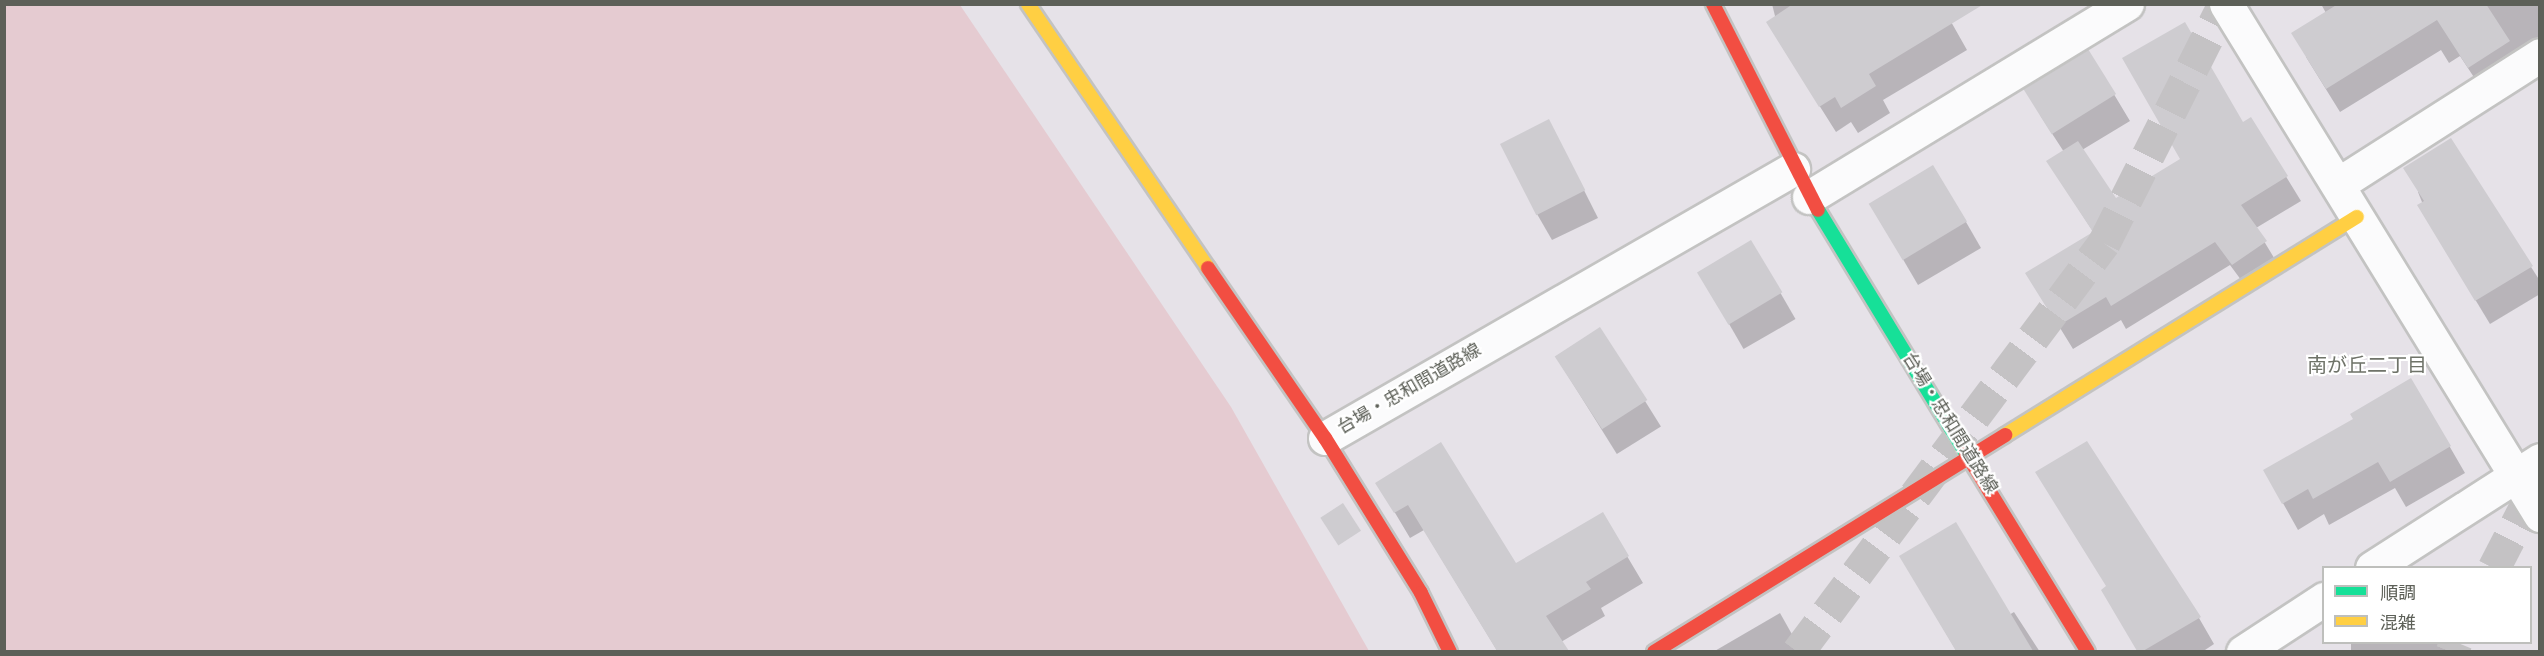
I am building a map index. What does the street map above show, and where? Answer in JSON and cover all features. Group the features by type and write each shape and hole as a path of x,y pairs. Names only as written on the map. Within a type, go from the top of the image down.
{"street":[{"name":"台場・忠和間道路線","path":"1028,4 1325,438 1792,170"},
{"name":"台場・忠和間道路線","path":"1713,4 1792,170 2088,651"},
{"path":"1809,197 2127,4"},
{"path":"2226,4 2340,183 2357,218 2527,468 2540,515"},
{"path":"2340,183 2540,55"},
{"path":"1654,651 2357,218"},
{"path":"1325,438 1421,593 1450,651"},
{"path":"2374,566 2527,468"},
{"path":"2243,651 2322,600"}],"shaded area":[{"path":"4,5 960,5 1231,407 1369,651 5,651"}],"building":[{"path":"1793,4 1984,4 1869,74 1876,86 1841,108 1835,97 1819,107 1766,22"},
{"path":"2338,4 2486,4 2510,41 2468,68 2437,20 2326,89 2291,33"},
{"path":"2185,22 2243,122 2251,117 2288,176 2241,205 2267,241 2232,265 2215,242 2111,306 2106,297 2058,326 2025,273 2093,232 2046,161 2078,141 2116,198 2180,159 2122,58"},
{"path":"2088,49 2116,94 2052,134 2024,89"},
{"path":"1549,119 1585,190 1536,215 1500,144"},
{"path":"2451,138 2533,266 2475,301 2417,205 2424,201 2403,168"},
{"path":"1933,165 1967,222 1903,260 1869,204"},
{"path":"1751,240 1782,292 1728,325 1697,272"},
{"path":"1600,327 1647,400 1602,429 1555,356"},
{"path":"2411,378 2451,446 2390,482 2378,462 2313,499 2308,489 2282,504 2263,470 2353,419 2350,414"},
{"path":"2087,441 2201,617 2143,651 2137,651 2101,590 2106,586 2035,472"},
{"path":"1441,442 1516,563 1603,512 1629,556 1586,582 1591,589 1546,616 1569,651 1497,651 1408,505 1394,513 1375,483"},
{"path":"1343,503 1361,531 1338,545 1320,518"},
{"path":"1956,522 2033,651 1956,651 1899,556"}],"tunnel":[{"path":"1798,652 2104,243 2224,4"},
{"path":"2495,566 2540,479"},
{"path":"2452,652 2455,644"}],"traffic: fast":[{"path":"1818,210 1966,453"}],"traffic: slow":[{"path":"1028,4 1208,268"},
{"path":"2005,435 2357,217"}],"traffic: jam":[{"path":"1713,4 1818,210"},
{"path":"1208,268 1325,438 1421,593 1450,652"},
{"path":"1654,652 2005,435"},
{"path":"1966,453 2088,652"}],"district":[{"name":"南が丘二丁目","path":"2367,364"}]}
